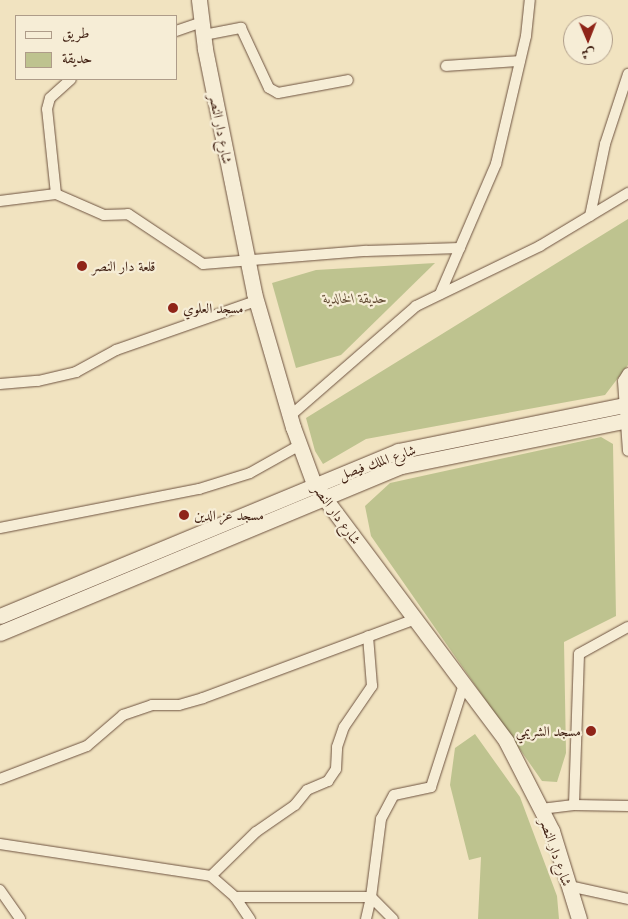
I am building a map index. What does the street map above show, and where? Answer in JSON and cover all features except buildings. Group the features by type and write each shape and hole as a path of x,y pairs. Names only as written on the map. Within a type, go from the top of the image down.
{"street":[{"name":"شارع دار النصر","path":"199,0 256,301 290,416 314,484 506,741 552,831 579,919"},
{"path":"440,294 496,164 520,61 530,0"},
{"path":"178,31 203,28 241,28 269,88 278,93 348,80"},
{"path":"446,66 520,61"},
{"path":"590,216 610,126 628,74"},
{"path":"56,194 48,109 50,98 70,80"},
{"path":"290,416 416,306 540,246 628,193"},
{"path":"0,201 56,194 104,215 128,214 204,264 247,259 460,248"},
{"path":"0,384 38,381 76,372 116,350 256,301"},
{"path":"628,373 623,381 627,412 628,451"},
{"path":"0,633 324,496 402,466 627,412"},
{"name":"شارع الملك فيصل","path":"0,616 314,484 398,451 627,412"},
{"path":"0,528 199,489 250,473 300,445"},
{"path":"0,779 87,746 124,715 152,705 179,704 203,698 415,619"},
{"path":"574,805 579,654 628,627"},
{"path":"212,876 256,832 295,805 307,790 328,781 336,769 337,748 344,727 372,686 368,636"},
{"path":"366,919 371,897 381,818 394,795 431,787 464,684"},
{"path":"541,809 574,805 628,806"},
{"path":"0,844 212,876 235,897 250,919"},
{"path":"569,886 628,899"},
{"path":"0,890 20,919"},
{"path":"235,897 371,897 393,919"}],"green space":[{"path":"628,219 628,365 605,395 366,439 323,464 315,451 306,418"},
{"name":"حديقة الخالدية","path":"435,263 341,355 296,368 272,283 316,270"},
{"path":"601,437 613,444 616,616 564,642 566,753 557,782 542,781 371,536 365,506 390,483"},
{"path":"475,734 520,797 557,896 559,919 478,919 481,857 469,860 450,785 455,748"}],"place":[{"name":"قلعة دار النصر","path":"82,266"},
{"name":"مسجد العلوي","path":"173,308"},
{"name":"مسجد عز الدين","path":"184,515"},
{"name":"مسجد الشريمي","path":"591,731"}]}
